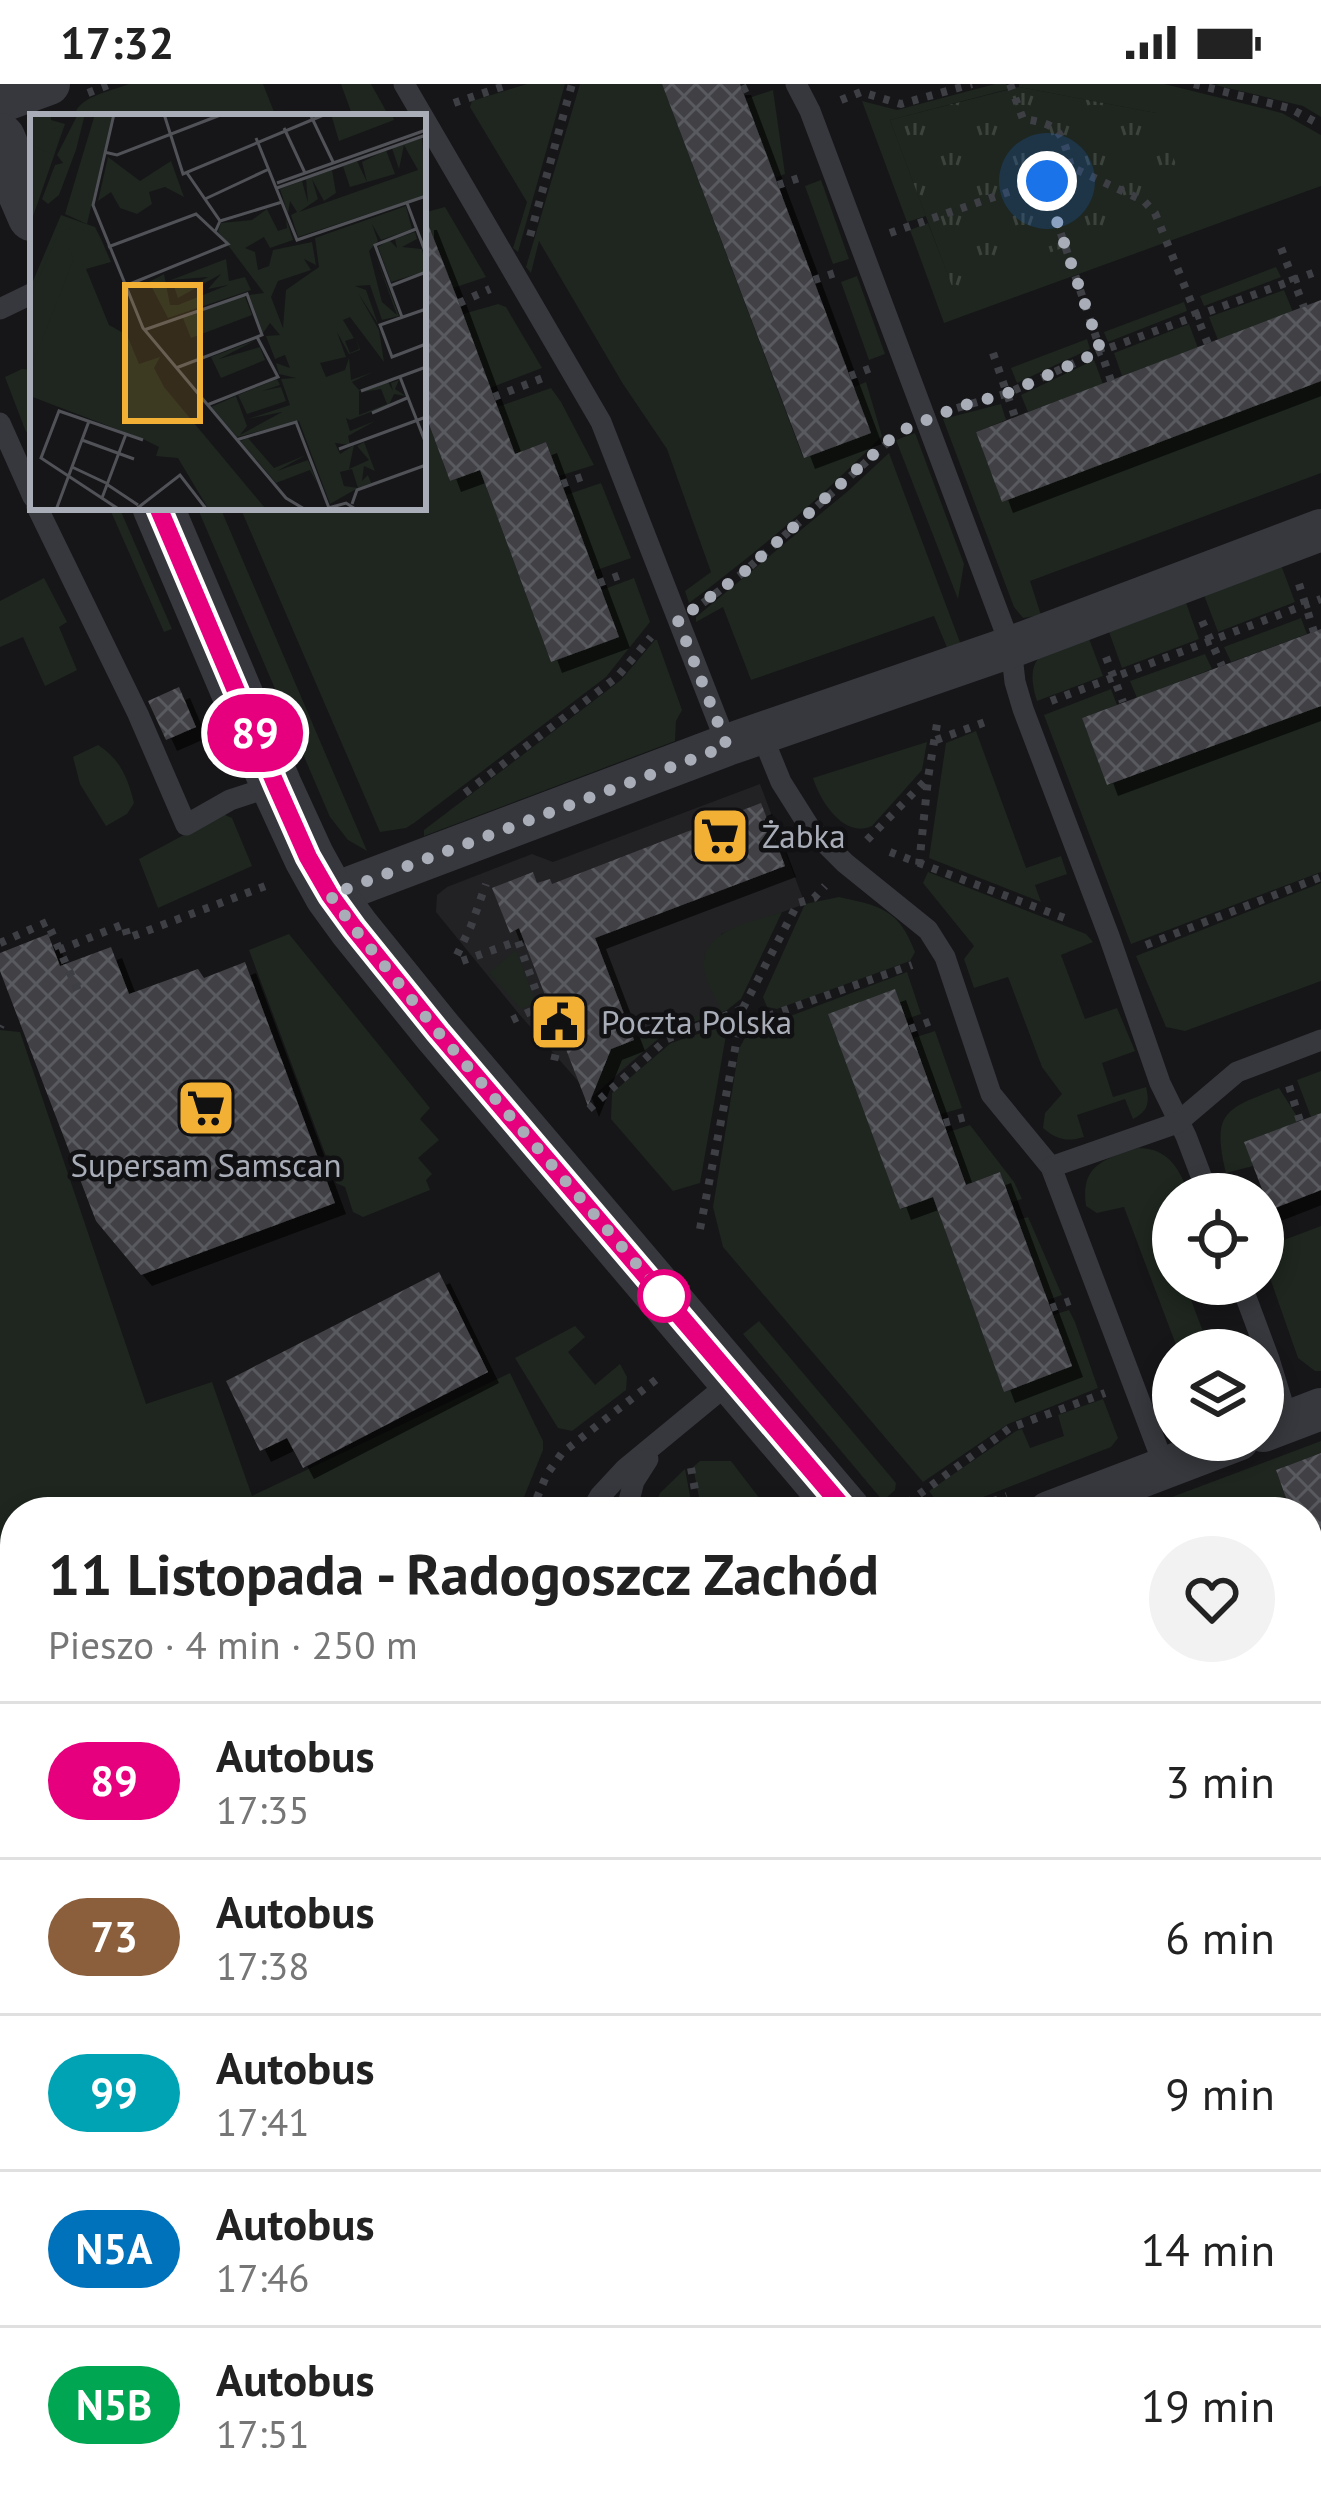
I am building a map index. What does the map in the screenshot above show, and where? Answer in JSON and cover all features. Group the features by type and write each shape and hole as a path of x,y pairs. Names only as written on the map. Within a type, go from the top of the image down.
{"street":[{"path":"0,102 49,84"},
{"path":"0,139 30,209"},
{"path":"159,510 276,785 330,895 438,1032 833,1497"},
{"path":"330,895 1321,530"},
{"path":"1051,1497 1183,1461"}],"lane":[{"path":"404,84 422,114"},
{"path":"796,84 811,111 1011,646 1023,709 1200,1173"},
{"path":"426,121 601,422 677,618 744,739 809,828 928,931 945,957 991,1094 1051,1167 1165,1468"},
{"path":"0,309 30,294"},
{"path":"0,423 30,490"},
{"path":"39,510 186,825 230,800 276,785"},
{"path":"1051,1167 1178,1123 1237,1072 1321,1040"},
{"path":"1249,1305 1291,1420"},
{"path":"599,1497 626,1468 735,1379"},
{"path":"630,1497 634,1481 658,1443"}],"path":[{"path":"426,115 510,84"},
{"path":"459,303 497,286 523,260 572,84"},
{"path":"742,90 755,84"},
{"path":"811,111 860,92 901,104 972,84"},
{"path":"1010,84 1023,119 1050,123 1063,138 1071,167"},
{"path":"1196,84 1289,108 1321,125"},
{"path":"1111,381 1058,225 1045,169 1071,167 1144,201 1155,213 1208,344"},
{"path":"867,260 872,240 1047,181"},
{"path":"1281,248 1304,307"},
{"path":"451,804 617,677 660,626 691,611 744,572 898,432 1321,270"},
{"path":"993,353 1015,417"},
{"path":"850,376 864,371"},
{"path":"494,397 550,375"},
{"path":"598,583 638,568"},
{"path":"936,740 1040,706 1321,599"},
{"path":"700,1229 743,1008 798,903 814,898 928,778 940,698"},
{"path":"488,878 459,958 518,941 557,1049 552,1069"},
{"path":"59,950 124,924 128,938 270,884"},
{"path":"0,943 47,922 80,995"},
{"path":"740,1026 912,964 916,980"},
{"path":"512,1020 542,1006"},
{"path":"590,1109 667,1039 743,1008"},
{"path":"926,1012 936,1019 943,1038"},
{"path":"910,1029 936,1019"},
{"path":"1286,1079 1300,1121"},
{"path":"963,1096 984,1132"},
{"path":"944,1124 970,1115"},
{"path":"1064,1282 1079,1319"},
{"path":"1051,1308 1072,1300"},
{"path":"537,1497 562,1454 662,1375"},
{"path":"916,1497 1010,1428 1106,1393 1099,1375"},
{"path":"691,1468 696,1497"}],"shaded area":[{"path":"760,784 805,904 721,934 727,1010 666,1032 592,1097 436,912 437,895 532,854 553,862"}],"green space":[{"path":"129,84 263,84 275,114 75,114 81,104"},
{"path":"341,84 371,84 386,111 352,114"},
{"path":"527,84 565,84 518,252 513,248 527,202 470,107 472,101"},
{"path":"580,84 662,84 803,457 871,433 854,387 866,382 882,436 789,523 689,603 685,591 711,572 667,449 539,241 531,273 526,267"},
{"path":"1006,84 1009,89 890,120 926,216 907,222 862,101 897,110"},
{"path":"1019,84 1164,84 1282,113 1321,135 1321,186 944,323 910,230 928,223 953,288 1156,113"},
{"path":"1321,84 1321,117 1303,106 1215,85"},
{"path":"1019,87 1156,113 1190,200 953,289 890,120"},
{"path":"773,90 785,174 775,178 746,99"},
{"path":"821,180 849,259 833,264 805,186"},
{"path":"445,207 486,277 453,288 442,260 426,266 426,212"},
{"path":"1276,267 1281,277 1204,306 1200,296"},
{"path":"857,276 885,354 869,360 841,282"},
{"path":"1284,290 1293,312 1218,340 1209,317"},
{"path":"1184,302 1187,311 1108,342 1104,332"},
{"path":"498,304 506,307 542,368 490,388 463,314"},
{"path":"1189,324 1198,348 1122,376 1114,353"},
{"path":"1087,339 1090,349 1017,383 1011,368"},
{"path":"1094,360 1103,384 1028,412 1021,395"},
{"path":"30,370 30,430 26,432 5,377"},
{"path":"1321,381 1321,473 1030,581 1041,615 1023,618 1014,607 943,419 1001,404 1006,420 976,432 1002,501"},
{"path":"551,388 594,465 559,476 546,442 515,454 497,407"},
{"path":"426,416 450,481 480,470 551,662 619,637 602,590 634,578 650,622 606,677 414,823 380,832 241,510 426,510"},
{"path":"915,433 964,564 958,599 896,440"},
{"path":"889,453 961,645 948,650 934,616 751,680 723,607 696,622 696,617"},
{"path":"601,483 631,558 594,571 566,495"},
{"path":"110,510 120,510 172,629 164,632"},
{"path":"198,510 221,510 367,851 348,840 330,817"},
{"path":"1281,565 1295,602 1218,632 1204,595"},
{"path":"44,578 67,622 59,627 77,670 45,686 23,637 0,647 0,601"},
{"path":"1185,600 1199,639 1122,668 1108,629"},
{"path":"1301,618 1307,634 1231,662 1224,647"},
{"path":"1088,636 1103,676 1037,701 1036,662 1050,650"},
{"path":"655,640 682,710 675,741 424,836 424,830 621,680"},
{"path":"1205,654 1212,669 1137,698 1130,681"},
{"path":"1111,689 1117,705 1082,718 1108,785 1321,706 1321,872 1131,944 1044,715"},
{"path":"976,731 1026,868 1061,856 1067,874 1035,885 1041,902 929,858 946,743"},
{"path":"927,742 922,770 872,826 862,829 843,823 827,807 813,778"},
{"path":"98,745 122,770 134,803 127,814 106,826 80,784 73,757"},
{"path":"223,814 232,818 252,866 158,908 139,859"},
{"path":"928,872 1086,934 1093,942 1061,955 1085,1019 1117,1008 1135,1051 1102,1063 1113,1097 1146,1087 1148,1102 1142,1113 1133,1119 1125,1099 1077,1115 1084,1137 1062,1139 1043,1128 1045,1113 1062,1094 1042,1067 1008,977 974,988 964,959 974,946 923,883"},
{"path":"1321,883 1321,981 1185,1031 1166,1027 1136,956"},
{"path":"839,897 877,907 895,918 915,952 910,961 777,1009 767,1007 763,997 805,904"},
{"path":"782,912 741,999 727,1010 666,1032 602,1086 597,1084 605,1063 602,1053 720,1007 705,973 707,950 723,933"},
{"path":"289,934 430,1108 420,1119 439,1140 418,1158 432,1174 426,1180 430,1190 363,1217 353,1212 345,1187 336,1183 249,950"},
{"path":"516,950 536,1003 521,1009 489,973"},
{"path":"907,972 921,1014 906,1019 901,1209 933,1197 1004,1391 1071,1366 1053,1315 1069,1310 1098,1388 1008,1424 923,1482 723,1247 713,1207 739,1049 748,1032"},
{"path":"728,1024 700,1183 673,1191 611,1119 612,1093 671,1043"},
{"path":"0,1030 20,1032 146,1404 212,1382 252,1496 510,1373 543,1441 524,1497 0,1497"},
{"path":"935,1031 962,1108 941,1114 913,1038"},
{"path":"1321,1071 1321,1113 1311,1117 1297,1080"},
{"path":"1279,1088 1300,1121 1245,1142 1253,1166 1226,1173 1222,1124 1246,1101"},
{"path":"970,1125 1022,1199 1012,1202 1000,1172 966,1185 948,1132"},
{"path":"1148,1149 1171,1161 1179,1173 1152,1173 1152,1281 1124,1207 1097,1213 1086,1206 1087,1181 1105,1160"},
{"path":"1028,1217 1062,1295 1048,1300 1018,1220"},
{"path":"1321,1226 1321,1371 1298,1358 1279,1305 1284,1305 1284,1240"},
{"path":"1161,1305 1193,1305 1202,1329 1170,1329"},
{"path":"759,1321 896,1483 895,1490 880,1497 743,1334"},
{"path":"575,1326 585,1337 568,1352 595,1385 620,1364 627,1377 626,1390 572,1431 558,1428 515,1358"},
{"path":"1103,1399 1118,1438 1111,1447 983,1497 934,1497 929,1491 1016,1431 1022,1429 1030,1448 1064,1436 1058,1415"},
{"path":"1321,1441 1321,1453 1276,1470 1286,1497 1172,1497 1268,1461 1284,1461 1284,1455"},
{"path":"700,1461 731,1461 759,1497 699,1497 693,1467"},
{"path":"685,1469 690,1497 659,1497"}],"building":[{"path":"662,84 740,84 871,433 804,458"},
{"path":"426,219 515,454 546,442 619,637 551,662 480,470 450,481 426,416"},
{"path":"1321,300 1321,381 1002,502 976,432"},
{"path":"1321,629 1321,706 1107,785 1082,718"},
{"path":"179,687 196,727 166,740 148,701"},
{"path":"761,803 785,866 595,938 634,1040 611,1049 588,1106 519,928 510,933 492,888 533,872 537,883 550,879 552,884"},
{"name":"Supersam Samscan","path":"48,934 60,966 111,947 129,994 198,969 204,978 245,962 335,1203 141,1275 96,1221 0,971 0,953"},
{"path":"895,989 966,1185 1000,1172 1072,1366 1004,1392 933,1197 900,1209 828,1014"},
{"path":"1321,1113 1321,1190 1284,1205 1284,1173 1256,1173 1244,1142"},
{"path":"439,1272 488,1372 303,1468 287,1438 260,1451 226,1381"},
{"path":"1321,1453 1321,1497 1286,1497 1276,1470"}],"bus line":[{"name":"89","path":"159,510 276,785 330,895 438,1032 834,1497"}],"place":[{"name":"Żabka","path":"720,836"},
{"name":"Poczta Polska","path":"559,1022"},
{"name":"Supersam Samscan","path":"206,1108"}],"route":[{"path":"664,1296 438,1032 330,895 727,746 677,618 744,572 898,432 1008,393 1101,351 1047,181"}]}
